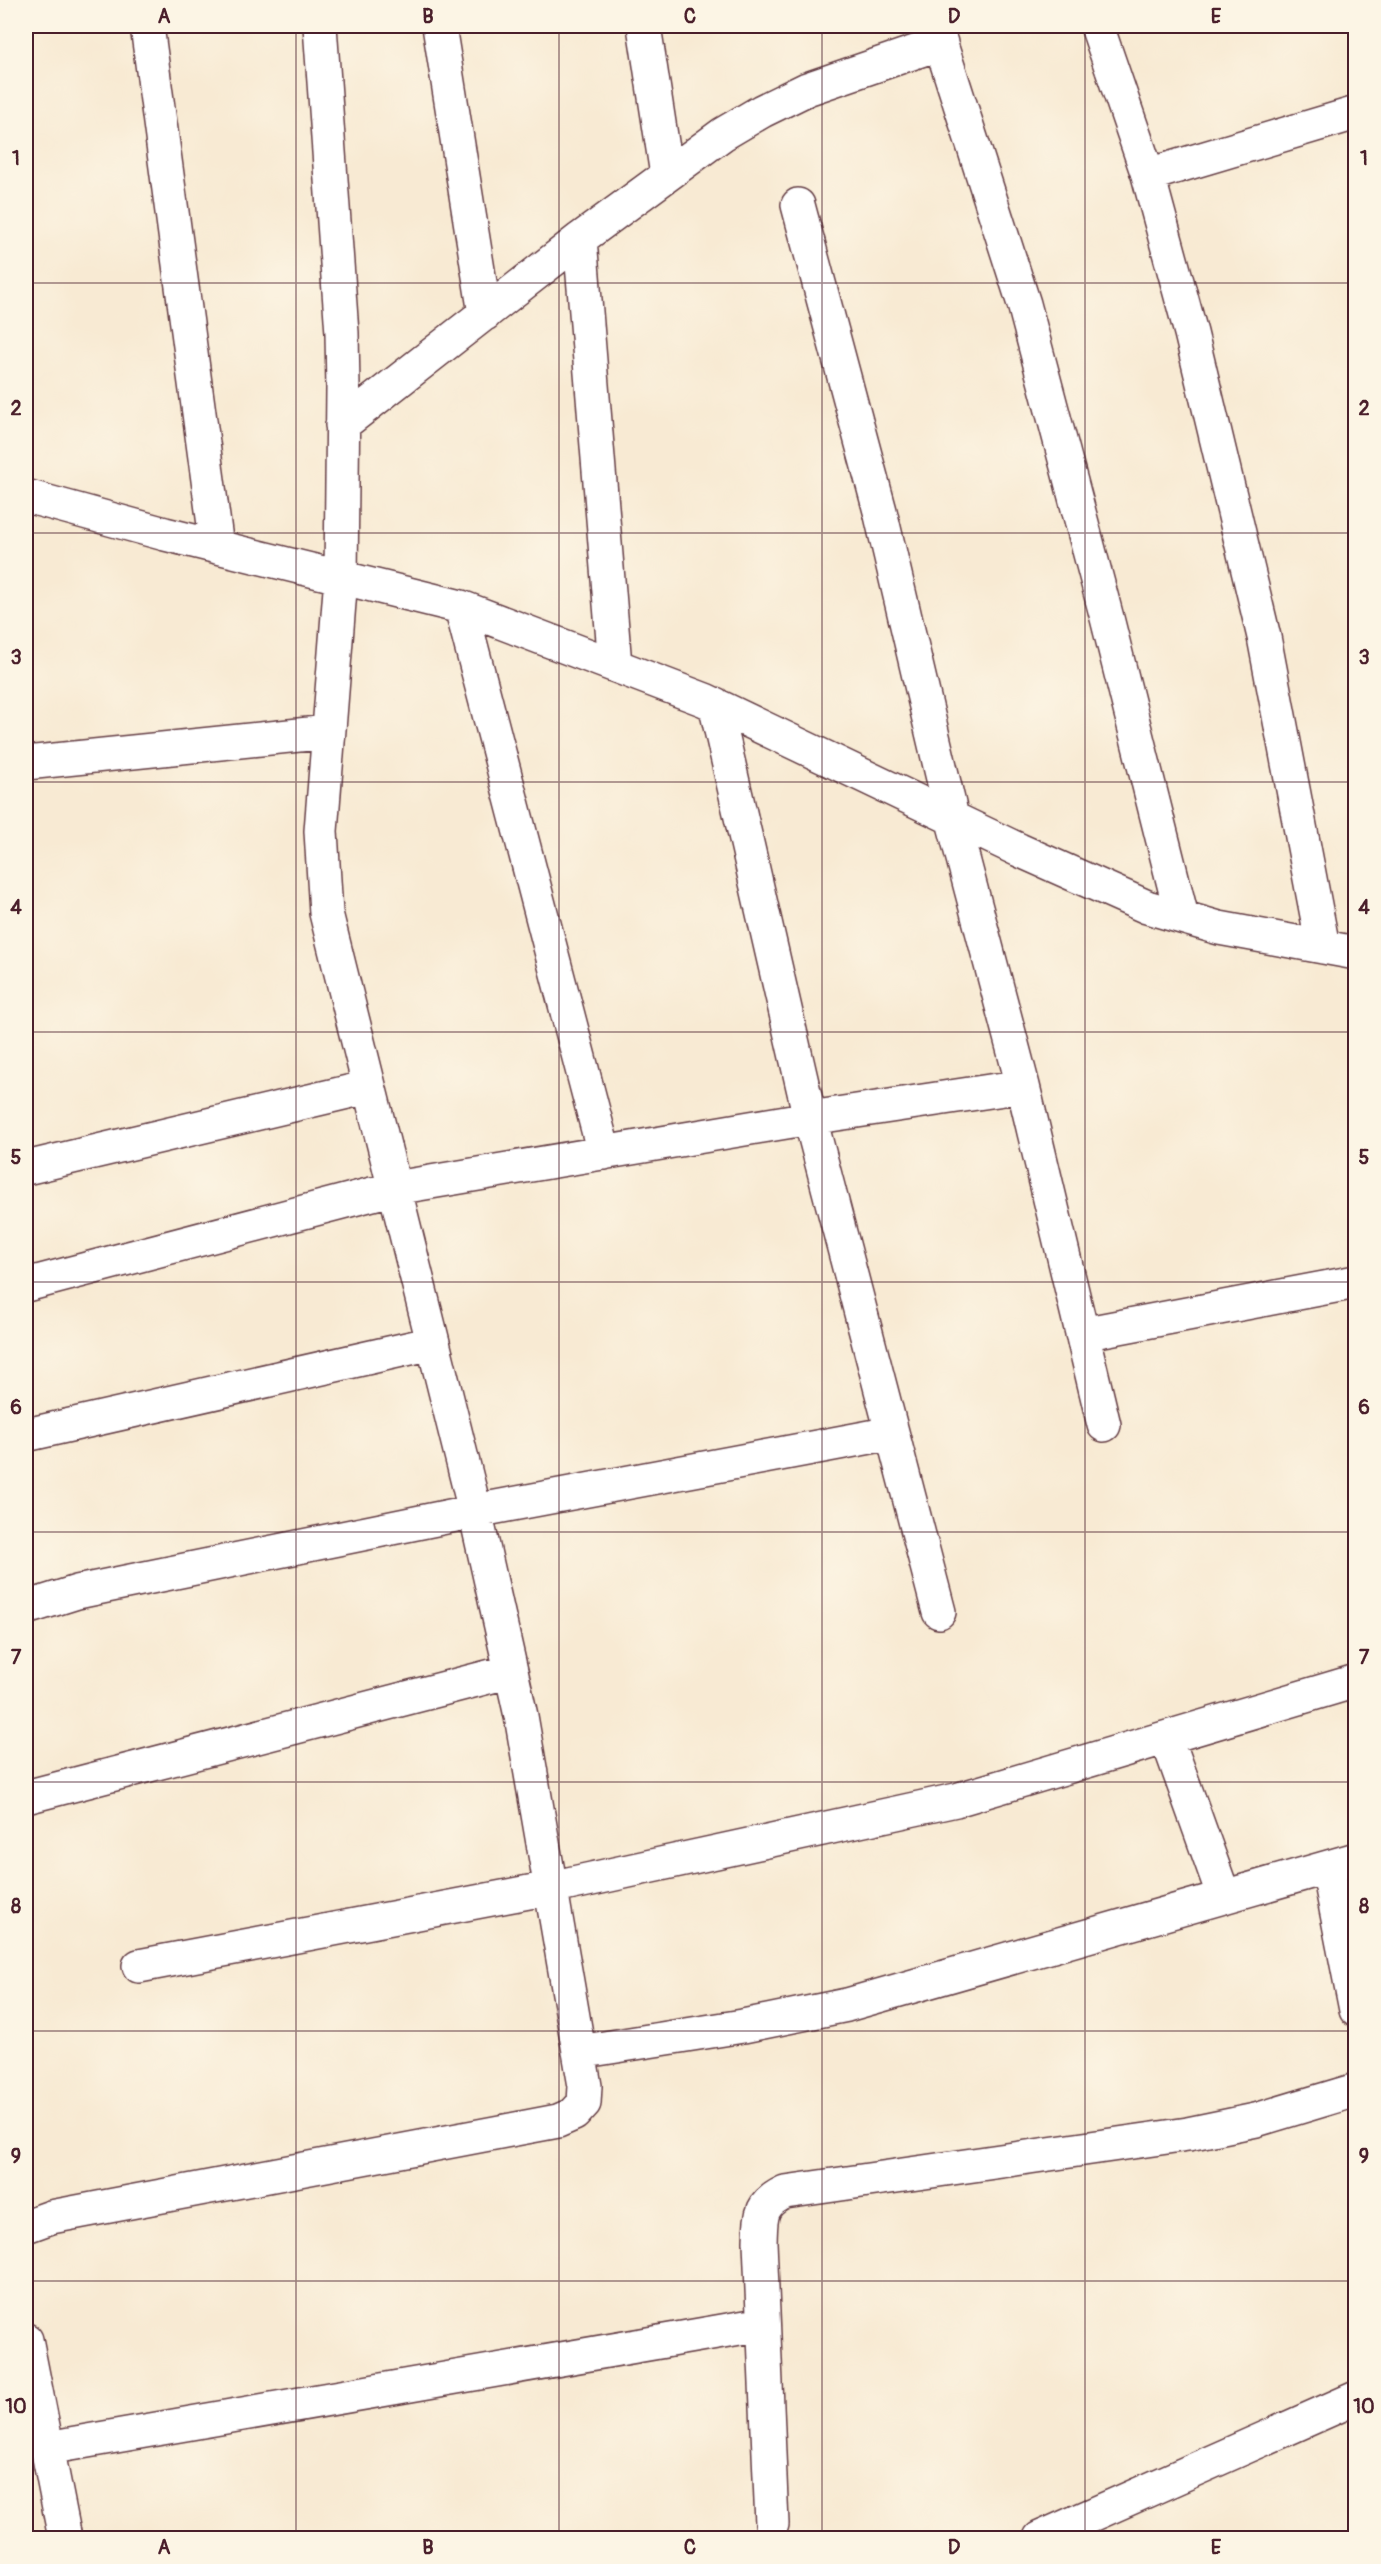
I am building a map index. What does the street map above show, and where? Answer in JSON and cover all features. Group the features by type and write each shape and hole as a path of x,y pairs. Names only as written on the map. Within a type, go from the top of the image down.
{"street":[{"path":"147,26 217,547"},
{"path":"26,2225 51,2217 558,2121 574,2114 584,2103 585,2086 511,1671 475,1511 326,913 321,831 341,577 342,333 320,26"},
{"path":"439,26 485,314"},
{"path":"644,26 667,175"},
{"path":"1096,26 1148,175 1191,333 1264,637 1323,947"},
{"path":"342,425 580,239 723,134 762,111 807,89 938,34 1024,304 1110,630 1182,917"},
{"path":"1148,175 1356,113"},
{"path":"798,205 880,511 952,818 1023,1086 1104,1425"},
{"path":"580,239 615,665"},
{"path":"26,496 217,547 461,607 715,704 952,818 1147,907 1219,928 1356,953"},
{"path":"461,607 604,1153"},
{"path":"715,704 810,1118 939,1612"},
{"path":"26,764 328,732"},
{"path":"26,1285 395,1188 810,1118 1023,1086"},
{"path":"26,1168 369,1087"},
{"path":"1082,1334 1356,1282"},
{"path":"26,1435 433,1342"},
{"path":"26,1608 77,1592 475,1511 892,1433"},
{"path":"26,1797 511,1671"},
{"path":"139,1966 550,1887 956,1800 1356,1681"},
{"path":"1167,1738 1224,1897"},
{"path":"579,2052 743,2026 847,2006 1342,1863 1356,2010"},
{"path":"772,2524 760,2242 761,2217 765,2205 771,2198 785,2192 1188,2134 1256,2120 1356,2090"},
{"path":"47,2448 763,2324"},
{"path":"26,2340 65,2538"},
{"path":"1040,2538 1356,2398"}]}
